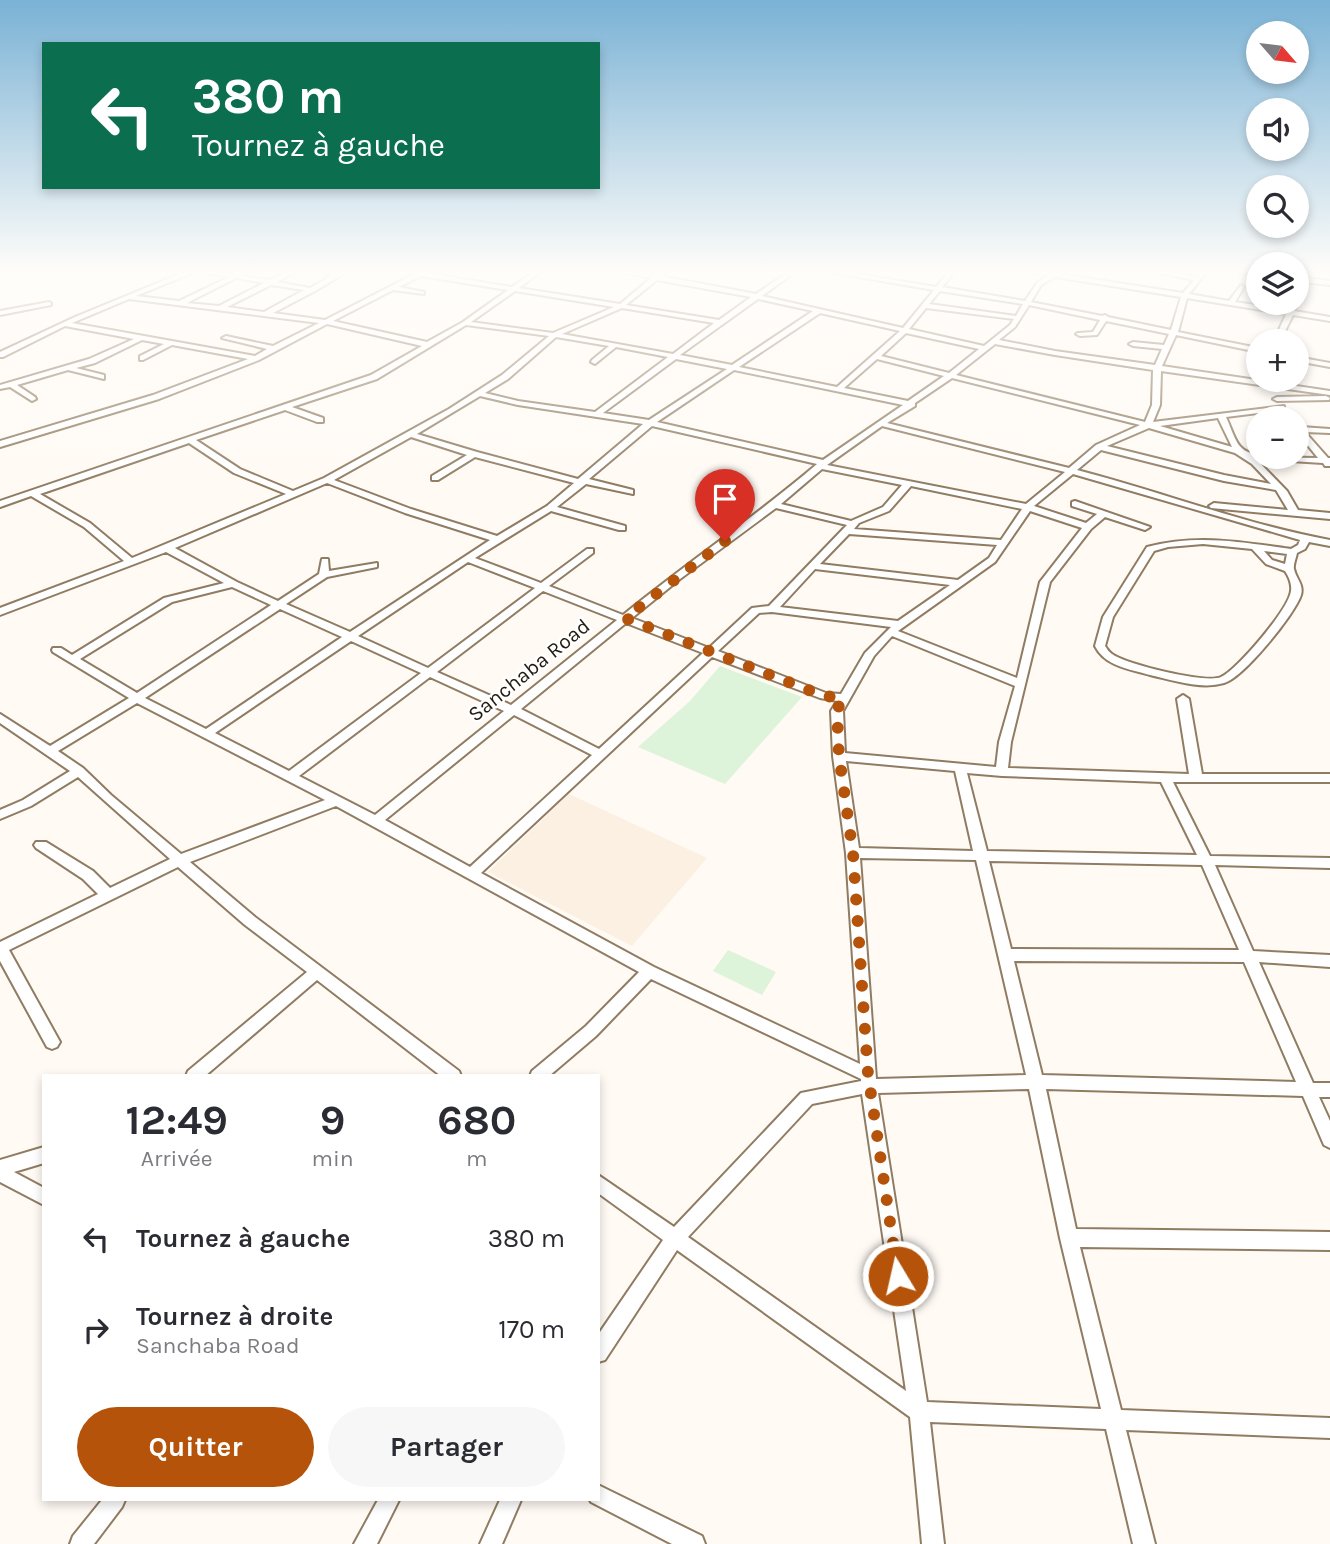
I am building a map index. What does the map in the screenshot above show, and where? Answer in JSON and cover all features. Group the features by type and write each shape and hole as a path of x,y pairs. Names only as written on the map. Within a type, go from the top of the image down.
{"street":[{"path":"0,355 27,342"},
{"path":"0,387 69,368 132,342"},
{"path":"173,342 256,358"},
{"path":"143,358 173,342"},
{"path":"244,342 276,349"},
{"path":"0,444 156,397 256,358 289,342"},
{"path":"416,342 429,345"},
{"path":"0,504 374,377 434,342"},
{"path":"0,612 167,548 327,480 480,394 546,342"},
{"path":"598,342 912,404"},
{"path":"596,415 693,342"},
{"path":"208,733 467,558 550,509 650,423 771,342"},
{"path":"838,390 893,342"},
{"path":"970,342 1246,379"},
{"name":"Sanchaba Road","path":"376,821 625,618 774,505 822,465 912,404 992,342"},
{"path":"1147,425 1156,405 1157,368 1169,342"},
{"path":"1221,342 1246,347"},
{"path":"1133,344 1167,346"},
{"path":"595,362 614,345"},
{"path":"877,357 1147,425 1246,455"},
{"path":"1309,360 1329,363"},
{"path":"69,368 101,377"},
{"path":"11,384 32,400"},
{"path":"1309,391 1330,396"},
{"path":"1277,392 1281,406"},
{"path":"480,394 518,403 650,423 822,465 1028,507 1088,527"},
{"path":"933,1544 919,1412 869,1080 853,853 839,756 837,711 842,698 869,655 890,632 992,560 1028,507 1099,447 1147,425 1222,416 1279,403 1330,396"},
{"path":"287,408 320,420"},
{"path":"1222,416 1238,452"},
{"path":"882,424 1073,470 1305,539 1330,543"},
{"path":"1309,429 1330,431"},
{"path":"410,434 474,454 630,492"},
{"path":"192,441 237,471 293,494"},
{"path":"1309,441 1328,463"},
{"path":"1099,447 1224,478 1279,488"},
{"path":"435,478 474,454"},
{"path":"1309,461 1328,463"},
{"path":"1261,469 1279,488 1294,512"},
{"path":"327,480 408,511 499,540"},
{"path":"772,609 850,528 886,509 908,484"},
{"path":"34,494 87,525 131,562"},
{"path":"1075,504 1145,527"},
{"path":"1193,504 1330,516"},
{"path":"774,505 850,528 1002,543"},
{"path":"550,509 622,528"},
{"path":"1002,772 1005,742 1045,582 1088,527 1103,513"},
{"path":"1292,552 1289,569 1296,581 1296,592 1292,603 1250,655 1223,680 1212,683 1184,680 1117,661 1105,655 1100,646 1108,617 1150,548 1166,543 1204,540 1292,552 1302,547 1305,539"},
{"path":"1255,547 1269,562 1289,569"},
{"path":"167,548 233,584 283,604 513,710 598,753"},
{"path":"290,777 590,551"},
{"path":"467,558 824,696 842,698"},
{"path":"324,575 325,561"},
{"path":"50,751 137,698 324,575 374,565"},
{"path":"811,566 961,583"},
{"path":"74,659 169,600 233,584"},
{"path":"472,873 749,614 756,610 772,609 902,625"},
{"path":"890,632 1021,684"},
{"path":"57,650 137,698 376,821 649,971 869,1080"},
{"path":"1183,699 1196,776"},
{"path":"0,718 79,771 250,921 446,1074"},
{"path":"839,756 1002,772 1165,778 1330,778"},
{"path":"960,768 1036,1082 1069,1238 1144,1544"},
{"path":"0,816 79,771"},
{"path":"1165,778 1207,862 1330,1140"},
{"path":"52,1042 0,948 180,860 335,801"},
{"path":"41,845 88,876 108,895"},
{"path":"853,853 1330,863"},
{"path":"1005,956 1249,956 1330,961"},
{"path":"540,1074 592,1031 649,971"},
{"path":"196,1074 317,972"},
{"path":"600,1350 674,1239 807,1098 869,1080 1330,1090"},
{"path":"0,1171 42,1156"},
{"path":"0,1171 42,1196"},
{"path":"600,1184 919,1412 1330,1428"},
{"path":"1069,1238 1330,1241"},
{"path":"600,1496 694,1544"},
{"path":"81,1544 114,1501"},
{"path":"365,1544 388,1501"},
{"path":"491,1544 511,1501"}],"shaded area":[{"path":"569,794 707,858 632,946 488,872"}],"green space":[{"path":"720,666 802,697 725,784 638,747 690,701"},
{"path":"728,950 776,972 762,995 713,971"}],"route":[{"path":"725,541 625,618 824,696 842,698 837,711 839,756 853,853 868,1074 898,1276"}]}
